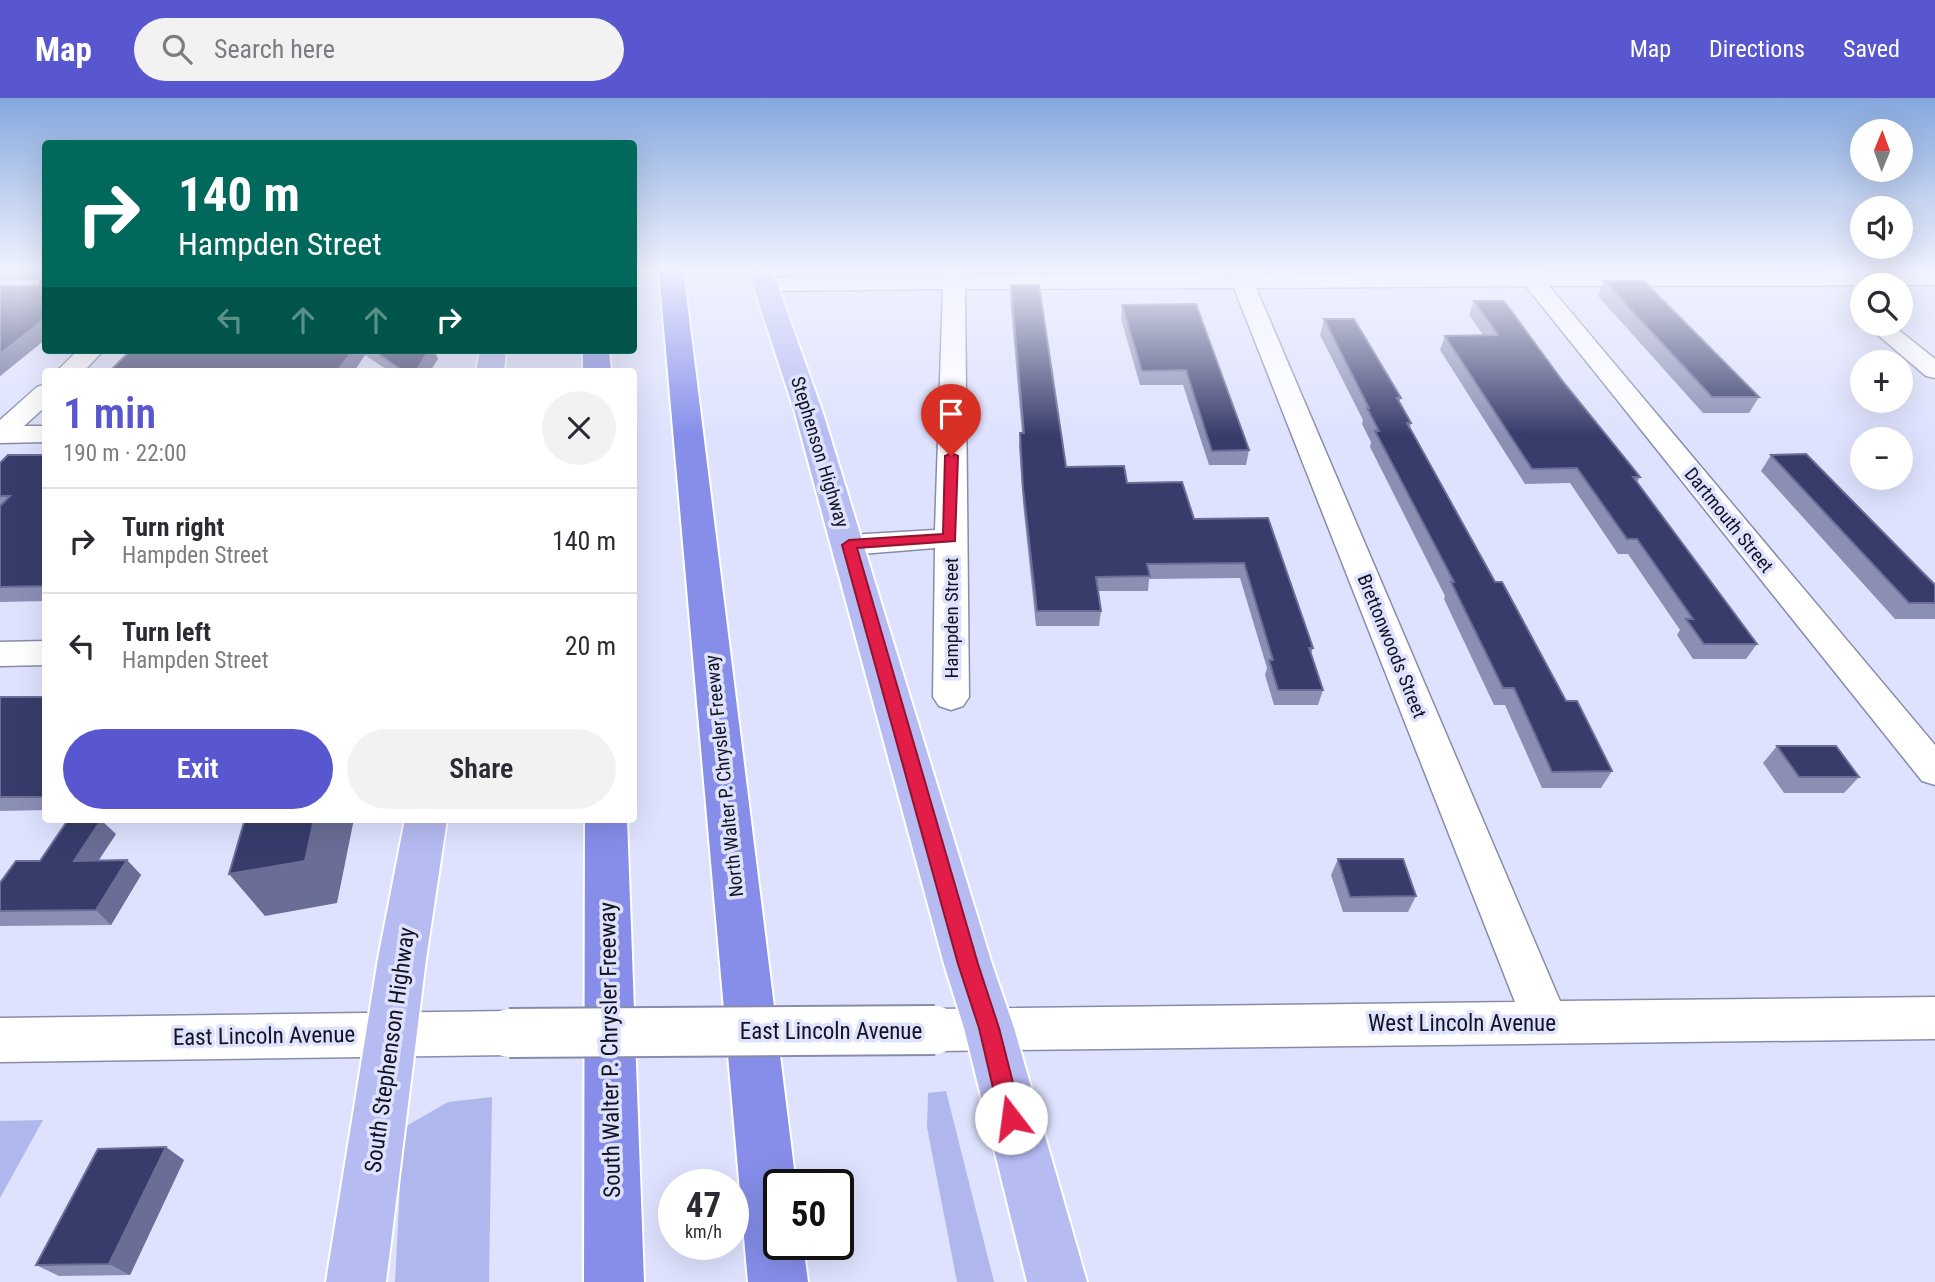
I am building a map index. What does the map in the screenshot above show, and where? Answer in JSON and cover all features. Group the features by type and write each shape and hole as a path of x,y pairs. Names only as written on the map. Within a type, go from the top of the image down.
{"highway":[{"name":"North Walter P. Chrysler Freeway","path":"677,325 778,1282"},
{"name":"South Walter P. Chrysler Freeway","path":"606,823 614,1282"}],"main road":[{"name":"Stephenson Highway","path":"779,325 849,545 968,964 989,1028 1057,1282"},
{"name":"South Stephenson Highway","path":"356,1282 391,1034 425,823"}],"street":[{"name":"Hampden Street","path":"951,697 953,325"},
{"name":"Brettonwoods Street","path":"1261,325 1546,1022"},
{"name":"Dartmouth Street","path":"1569,325 1935,771"},
{"path":"1892,336 1935,371"},
{"path":"72,368 88,354"},
{"path":"0,434 42,396"},
{"path":"0,434 42,434"},
{"name":"Hampden Street","path":"849,545 950,538"},
{"path":"0,653 42,653"},
{"name":"West Lincoln Avenue","path":"989,1028 1935,1018"},
{"name":"East Lincoln Avenue","path":"0,1040 989,1028"}],"shaded area":[{"path":"946,1091 994,1282 957,1282 927,1127 928,1093"},
{"path":"492,1097 489,1282 395,1282 403,1128 448,1102"},
{"path":"43,1120 0,1198 0,1121"}],"building":[{"path":"0,325 37,325 0,354"},
{"path":"1015,325 1045,325 1066,467 1124,466 1127,483 1182,482 1194,519 1268,518 1313,648 1309,648 1323,690 1278,690 1269,660 1273,660 1244,563 1147,564 1150,576 1096,577 1101,611 1037,611 1023,488 1020,433 1024,433"},
{"path":"1128,325 1204,325 1249,450 1212,451 1186,370 1142,371"},
{"path":"1327,325 1358,325 1401,398 1397,398 1411,423 1407,423 1495,582 1502,582 1566,701 1577,701 1612,771 1552,772 1514,688 1503,688 1451,582 1454,582 1375,431 1379,431"},
{"path":"1491,325 1522,325 1564,383 1640,477 1633,477 1757,644 1704,644 1686,619 1693,619 1637,539 1627,539 1577,468 1532,469 1445,336 1498,335"},
{"path":"1645,325 1688,325 1759,397 1712,397"},
{"path":"127,354 350,354 339,368 113,368"},
{"path":"379,354 427,354 418,368 399,368"},
{"path":"1806,454 1935,585 1935,603 1909,603 1771,455"},
{"path":"8,455 42,455 42,586 0,587 0,506 10,496 0,496 0,463"},
{"path":"0,697 42,697 42,797 0,797"},
{"path":"1777,746 1836,746 1859,777 1799,777"},
{"path":"66,823 99,823 74,861 127,860 96,910 0,911 0,883 16,861 40,861"},
{"path":"244,823 313,823 305,861 229,874"},
{"path":"1338,859 1403,859 1416,896 1350,897"},
{"path":"166,1147 109,1264 36,1265 98,1149"}],"route":[{"path":"951,456 950,538 849,545 968,964 989,1028 1011,1118"}]}
